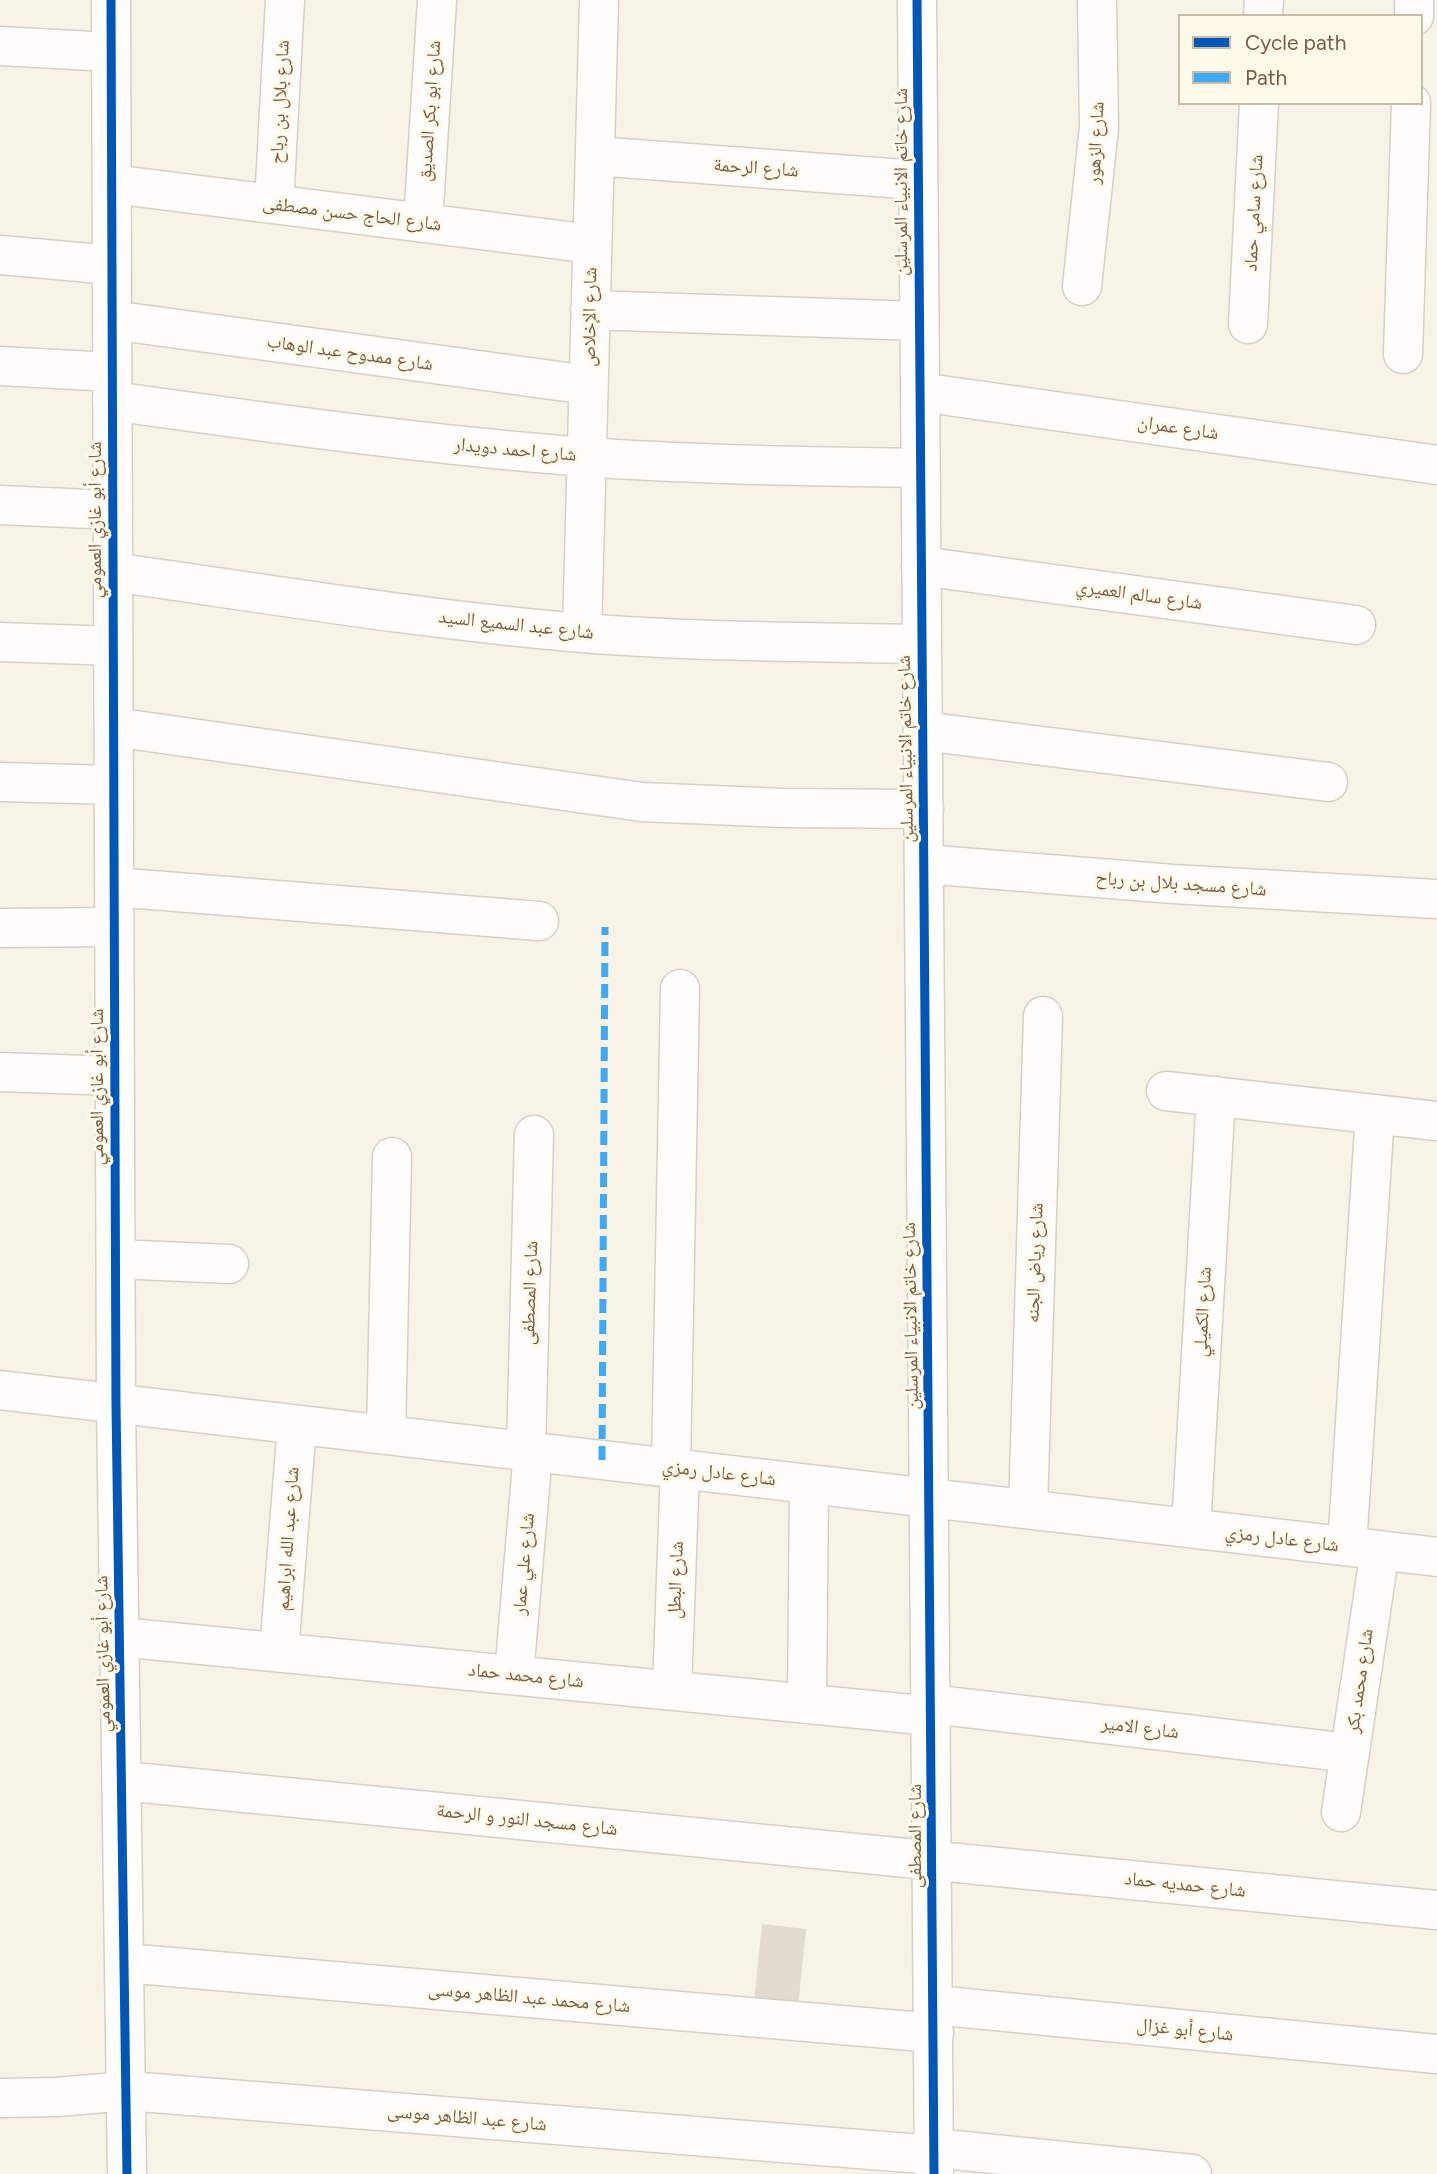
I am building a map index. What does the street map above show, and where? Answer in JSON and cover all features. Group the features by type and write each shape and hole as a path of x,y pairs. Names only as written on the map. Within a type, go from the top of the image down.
{"street":[{"name":"شارع أبو غازي العمومي","path":"111,0 116,1404 128,2091 127,2174"},
{"name":"شارع بلال بن رباح","path":"274,204 285,0"},
{"name":"شارع ابو بكر الصديق","path":"423,223 437,0"},
{"name":"شارع الإخلاص","path":"582,633 599,0"},
{"name":"شارع خاتم الانبياء المرسلين","path":"917,0 930,1498"},
{"name":"شارع الزهور","path":"1082,286 1098,127 1097,0"},
{"path":"0,46 111,52"},
{"name":"شارع سامي حماد","path":"1248,324 1259,105"},
{"path":"1403,354 1411,105"},
{"name":"شارع الرحمة","path":"594,156 918,180"},
{"name":"شارع الحاج حسن مصطفى","path":"112,184 592,244"},
{"path":"0,255 112,264"},
{"path":"590,310 919,321"},
{"name":"شارع ممدوح عبد الوهاب","path":"112,320 588,385"},
{"name":"شارع احمد دويدار","path":"0,366 112,386 349,435 586,457 754,465 920,468"},
{"name":"شارع عمران","path":"919,392 1437,465"},
{"path":"0,505 113,510"},
{"name":"شارع سالم العميري","path":"921,566 1356,625"},
{"name":"شارع عبد السميع السيد","path":"113,572 488,623 582,633 727,640 922,644"},
{"path":"0,642 113,646"},
{"path":"114,727 642,802 783,808 924,809"},
{"path":"923,731 1328,782"},
{"path":"0,782 114,785"},
{"name":"شارع مسجد بلال بن رباح","path":"925,864 1174,884 1437,899"},
{"path":"114,887 539,921"},
{"path":"0,928 114,927"},
{"name":"شارع البطل","path":"672,1690 680,989"},
{"name":"شارع رياض الجنه","path":"1028,1509 1042,1016"},
{"path":"0,1073 115,1076"},
{"path":"1166,1091 1437,1121"},
{"name":"شارع الكميلي","path":"1191,1528 1216,1096"},
{"name":"شارع محمد بكر","path":"1341,1812 1350,1753 1363,1548 1375,1114"},
{"name":"شارع المصطفى","path":"530,1452 534,1135"},
{"path":"386,1435 392,1157"},
{"path":"116,1259 229,1264"},
{"name":"شارع عادل رمزي","path":"0,1390 1437,1557"},
{"name":"شارع عبد الله ابراهيم","path":"279,1653 297,1425"},
{"name":"شارع علي عمار","path":"514,1675 530,1452"},
{"path":"807,1704 809,1484"},
{"name":"شارع المصطفى","path":"930,1498 934,2159"},
{"name":"شارع محمد حماد","path":"120,1637 807,1704 932,1710"},
{"name":"شارع الامير","path":"932,1710 1350,1753"},
{"name":"شارع مسجد النور و الرحمة","path":"122,1781 932,1860"},
{"name":"شارع حمديه حماد","path":"932,1860 1437,1910"},
{"name":"شارع محمد عبد الظاهر موسى","path":"125,1963 934,2019"},
{"name":"شارع أبو غزال","path":"934,2019 1437,2054"},
{"name":"شارع عبد الظاهر موسى","path":"0,2098 57,2097 128,2091 934,2159 1192,2174"}],"building":[{"path":"762,1924 806,1929 798,2007 754,2002"}],"marked path":[{"path":"602,1460 605,927"}],"cycle path":[{"path":"111,0 116,1404 127,2174"},
{"path":"917,0 934,2174"}]}
